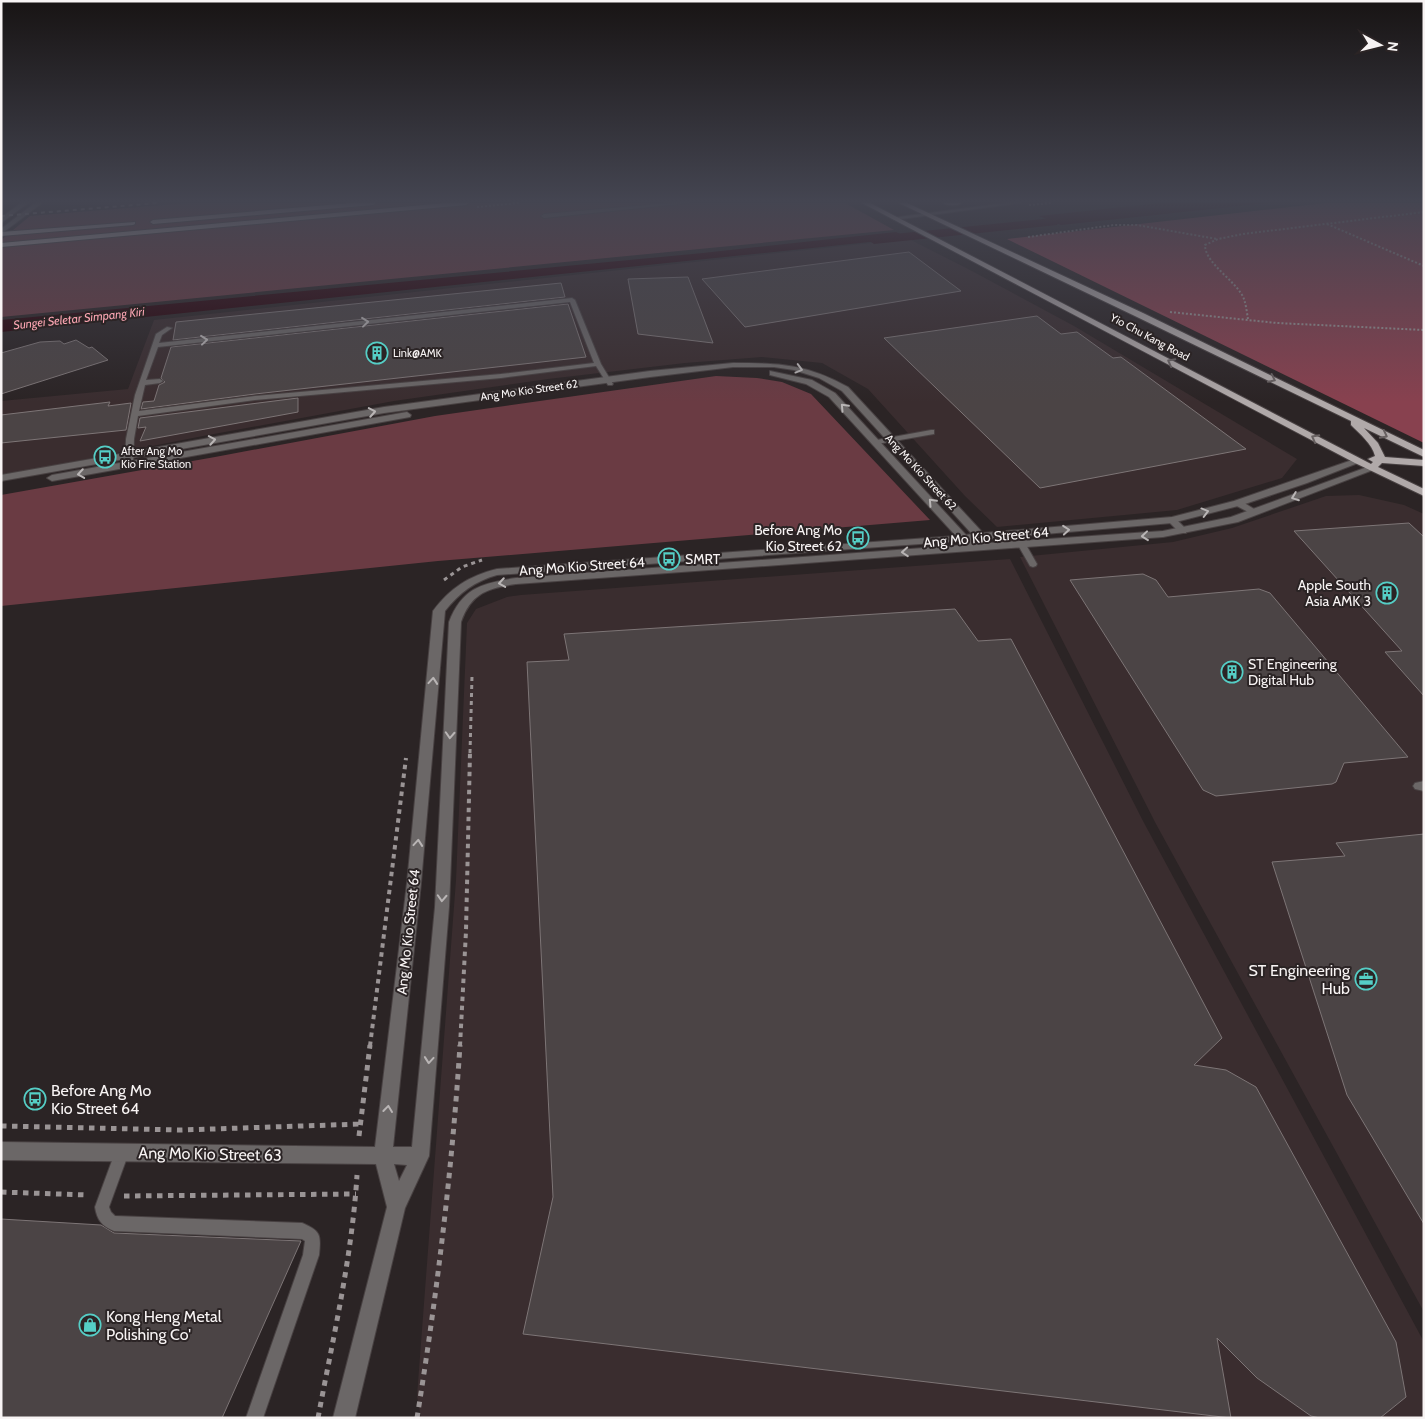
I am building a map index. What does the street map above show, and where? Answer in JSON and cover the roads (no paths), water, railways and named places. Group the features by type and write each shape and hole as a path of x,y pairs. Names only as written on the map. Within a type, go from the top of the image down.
{"main road":[{"name":"Yio Chu Kang Road","path":"992,269 1358,461 1424,493"},
{"name":"Yio Chu Kang Road","path":"1042,269 1140,315 1424,454"},
{"path":"1345,415 1375,445 1380,454 1380,459 1373,468"},
{"path":"1358,461 1380,459 1424,463"}],"street":[{"name":"Ang Mo Kio Street 62","path":"1,478 384,410 652,376 734,368 781,366 822,376 845,389 891,440 976,542"},
{"name":"Ang Mo Kio Street 62","path":"734,368 784,374 809,382 832,394 976,542"},
{"name":"Ang Mo Kio Street 62","path":"1,486 129,466 440,409 609,382"},
{"name":"Ang Mo Kio Street 64","path":"344,1418 396,1207 420,1156 442,907 454,622 459,608 467,597 489,586 516,581 976,542 1172,520 1238,503 1358,461"},
{"name":"Ang Mo Kio Street 64","path":"396,1207 382,1157 414,884 439,611 456,590 476,577 497,572 976,542 1022,545 1183,531 1225,523 1373,468"},
{"name":"Ang Mo Kio Street 63","path":"1,1151 420,1156"}],"lane":[{"path":"156,345 572,300 598,364 609,382"},
{"path":"129,466 134,414 138,396 159,334 169,328"},
{"path":"580,339 588,339"},
{"path":"134,414 255,398 501,376 598,364"},
{"path":"142,383 160,381"},
{"path":"877,442 931,432"},
{"path":"1238,503 1255,512"},
{"path":"1172,520 1183,531"},
{"path":"1022,545 1033,564"},
{"path":"122,1152 105,1196 103,1214 114,1223 302,1231 309,1234 312,1239 311,1256 254,1418"}],"water":[{"name":"Sungei Seletar Simpang Kiri","path":"533,269 607,269 1,332 1,320"}],"place":[{"name":"Link@AMK","path":"377,353"},
{"name":"After Ang Mo Kio Fire Station","path":"105,457"},
{"name":"Before Ang Mo Kio Street 62","path":"858,538"},
{"name":"SMRT","path":"669,559"},
{"name":"Apple South Asia AMK 3","path":"1387,593"},
{"name":"ST Engineering Digital Hub","path":"1232,672"},
{"name":"ST Engineering Hub","path":"1366,979"},
{"name":"Before Ang Mo Kio Street 64","path":"35,1099"},
{"name":"Kong Heng Metal Polishing Co'","path":"90,1325"}]}
